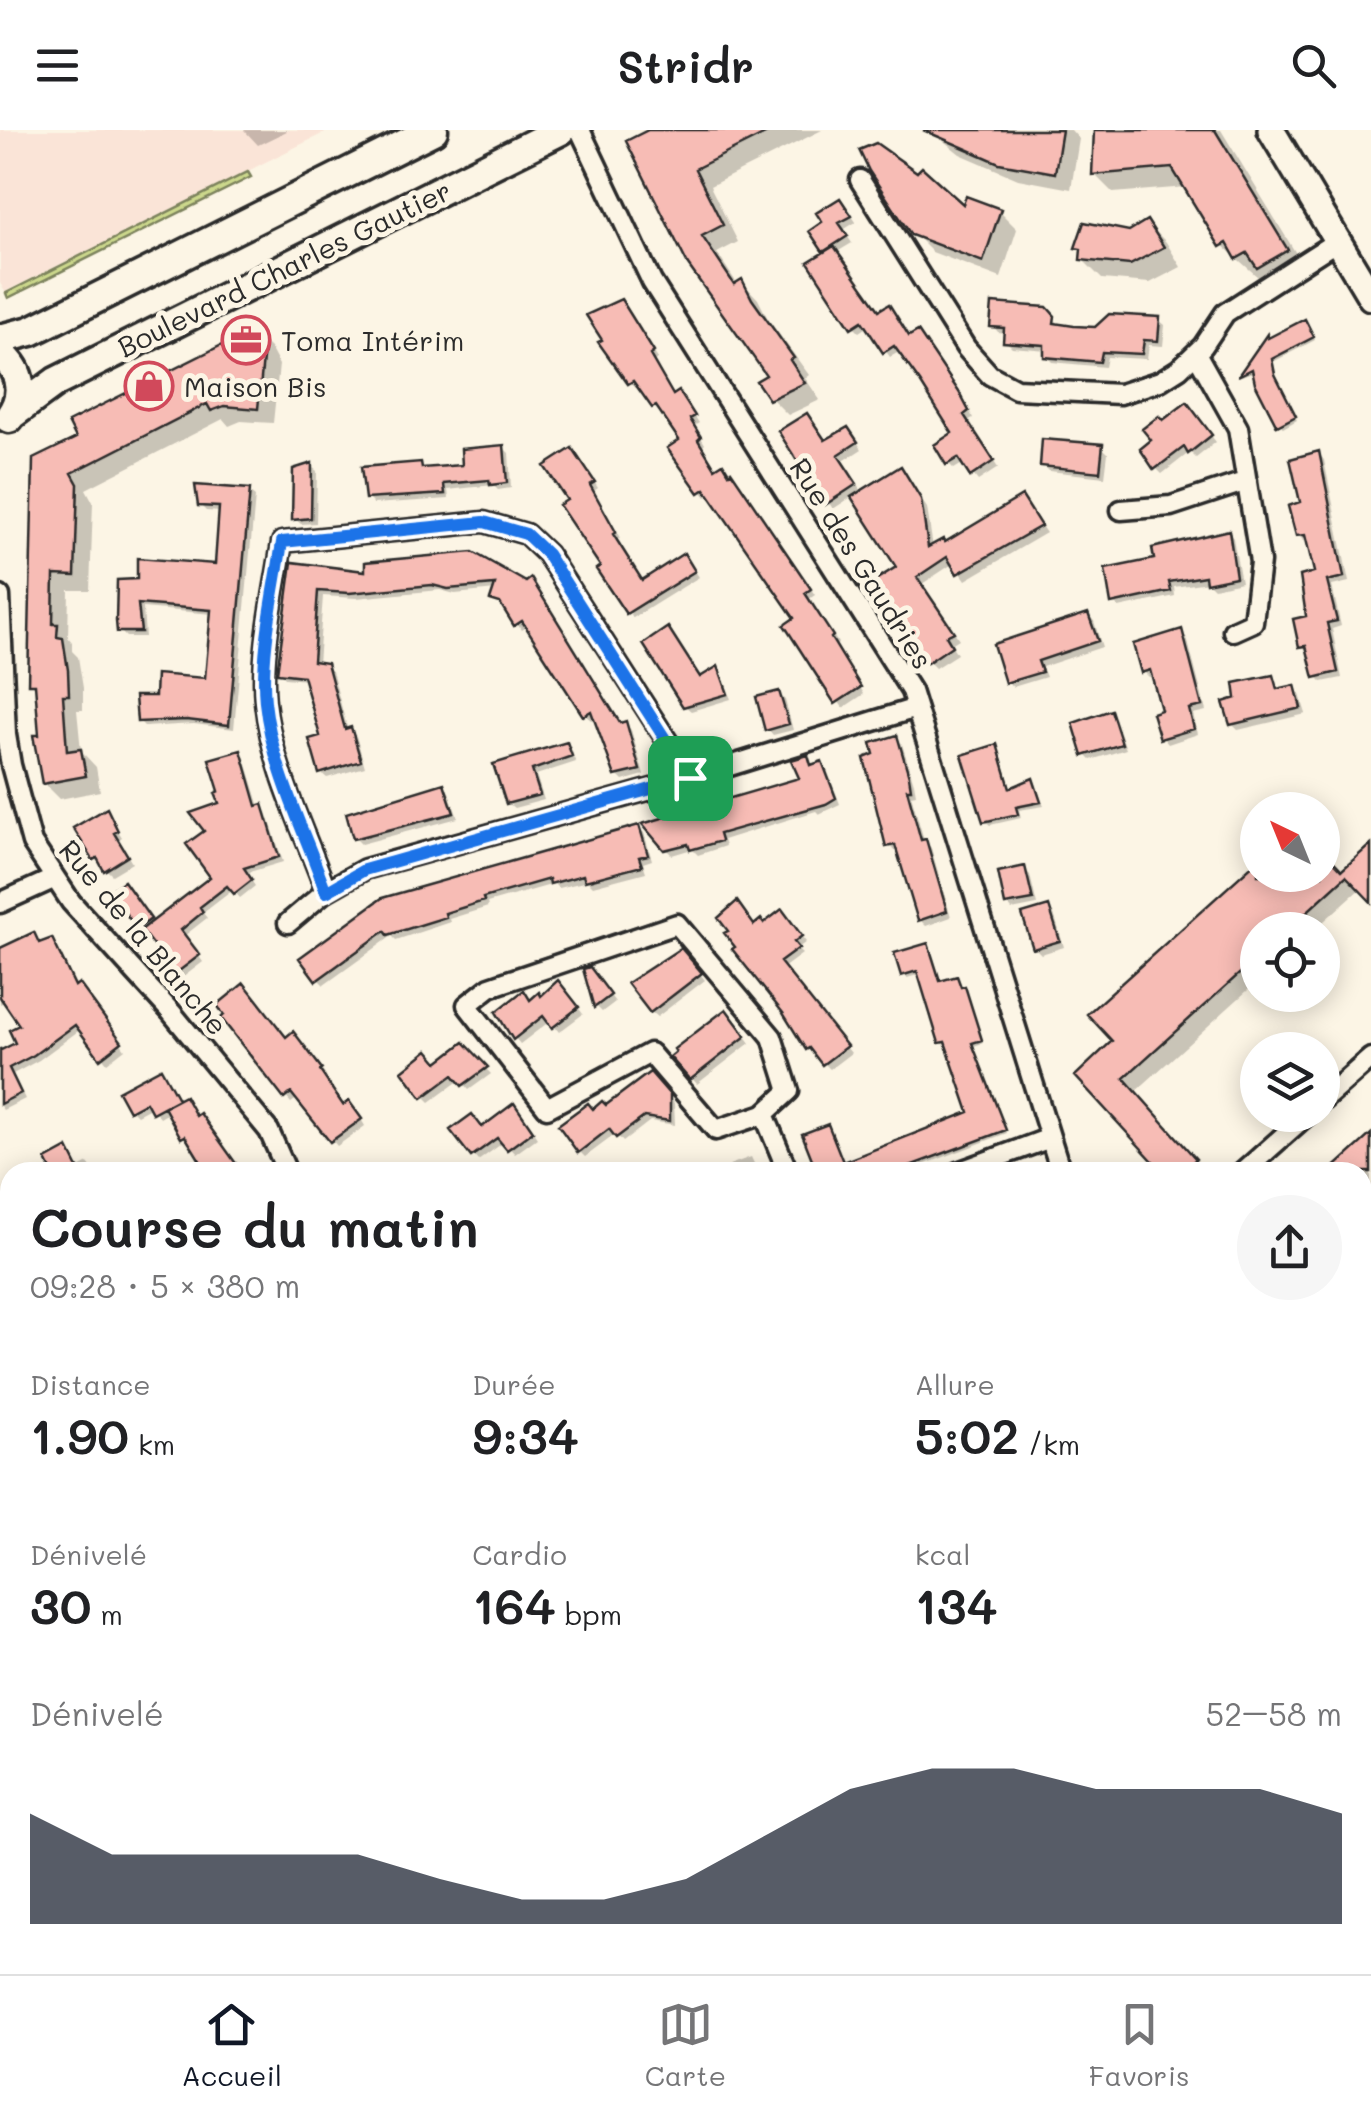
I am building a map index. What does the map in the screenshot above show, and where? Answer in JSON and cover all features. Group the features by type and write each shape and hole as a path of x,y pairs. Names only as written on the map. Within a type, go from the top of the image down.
{"main road":[{"name":"Boulevard Charles Gautier","path":"0,339 31,331 433,130"},
{"name":"Boulevard Charles Gautier","path":"6,420 56,382 561,130"},
{"path":"1272,137 1371,297"},
{"path":"0,354 12,364 20,385 20,397 6,420"}],"street":[{"name":"Rue des Gaudries","path":"580,130 652,282 911,691 1058,1162"},
{"path":"860,180 966,348 990,375 1016,389 1120,394 1160,381 1196,353 1225,314 1336,241"},
{"path":"1196,353 1234,416 1260,562 1253,622 1233,632"},
{"path":"1120,510 1171,506 1246,481"},
{"path":"326,892 284,781 265,702 264,674 282,542 484,522 526,534 547,554 690,778"},
{"name":"Rue de la Blanche","path":"0,596 10,765 32,843 53,879 256,1114 282,1162"},
{"path":"288,924 326,892 364,870 690,778 916,708"},
{"path":"0,903 53,879"},
{"path":"677,924 772,1037 789,1091 764,1114 716,1130 650,1053 547,1108 467,1005 490,988 677,924"},
{"path":"1340,1085 1371,1058"},
{"path":"764,1114 784,1162"},
{"path":"1254,1162 1288,1132"},
{"path":"985,1162 1050,1138"}],"shaded area":[{"path":"0,130 330,130 5,292 0,283"}],"green space":[{"path":"248,172 251,177 8,298 6,293"}],"building":[{"path":"648,130 773,130 695,169 723,225 702,236 734,284 742,279 794,358 790,360 805,383 769,400 756,381 766,375 688,265 626,141"},
{"path":"923,130 1062,130 1055,173 999,163"},
{"path":"1094,130 1215,130 1288,250 1257,268 1247,253 1236,259 1227,243 1220,247 1172,168 1092,175"},
{"path":"876,143 917,172 922,167 963,204 966,196 1001,209 983,262 911,235 859,150"},
{"path":"840,198 852,216 839,223 848,236 823,252 809,231 822,222 816,213"},
{"path":"1147,220 1164,247 1130,265 1080,260 1081,249 1075,248 1084,222 1129,231"},
{"path":"834,246 879,310 889,304 909,336 918,331 959,392 969,411 964,415 994,461 970,477 958,458 946,465 934,445 952,433 894,346 883,353 862,321 851,328 808,262"},
{"path":"621,299 654,352 650,355 673,395 679,391 695,416 690,419 701,437 698,440 715,468 723,463 731,471 811,589 805,593 861,687 835,704 784,625 794,618 705,489 699,493 667,448 679,440 656,406 652,408 633,381 628,384 598,342 602,340 586,315"},
{"path":"992,303 1047,307 1055,316 1054,323 1074,326 1095,327 1109,314 1160,317 1158,341 1144,340 1142,354 1102,352 1100,362 1044,357 1044,345 1003,342 1004,328 990,327"},
{"path":"1305,319 1314,337 1272,359 1275,374 1296,416 1277,426 1252,369 1238,376 1267,334 1268,338"},
{"path":"254,329 264,348 258,409 224,406 211,411 207,404 72,473 78,484 75,576 54,575 53,624 58,624 57,637 63,638 68,670 69,695 63,695 67,751 81,749 86,776 42,784 33,735 39,735 35,684 28,684 33,459 76,438 68,422"},
{"path":"1187,402 1212,435 1188,454 1184,447 1154,470 1140,449 1151,440 1142,429 1159,416 1163,420"},
{"path":"807,413 825,440 848,427 858,442 838,455 857,484 825,505 778,431"},
{"path":"1042,439 1103,444 1100,472 1040,466"},
{"path":"504,445 507,483 490,485 489,480 444,484 445,494 365,499 361,467 421,462 422,468 462,465 461,449"},
{"path":"572,448 595,482 590,485 616,532 613,534 642,580 684,553 695,571 626,614 559,505 567,500 544,466"},
{"path":"1319,451 1344,577 1327,581 1337,621 1327,623 1338,672 1314,678 1306,646 1299,647 1293,619 1306,616 1300,576 1314,572 1305,535 1296,536 1288,506 1300,502 1290,459"},
{"path":"312,463 311,518 292,520 293,469"},
{"path":"901,466 921,499 928,547 943,539 945,542 1022,496 1041,526 957,574 947,557 917,577 954,632 946,636 952,646 927,663 874,581 896,567 851,497"},
{"path":"195,485 250,489 229,725 187,720 137,722 135,696 155,696 156,674 205,678 211,610 138,604 141,632 117,632 116,621 117,580 137,579 137,558 215,564 219,507 198,506"},
{"path":"1229,530 1236,577 1206,583 1205,576 1169,582 1171,591 1111,604 1105,569 1154,559 1152,548"},
{"path":"473,552 526,582 531,578 620,723 626,721 640,770 615,776 591,711 583,716 522,621 514,626 500,603 490,600 495,585 448,589 432,585 349,593 318,591 313,661 327,663 345,729 351,727 361,761 319,774 309,739 320,736 303,676 277,673 292,562 365,571 365,562"},
{"path":"1088,613 1098,641 1038,661 1042,672 1005,683 993,644"},
{"path":"668,627 700,677 718,666 728,694 683,707 643,644"},
{"path":"1182,629 1202,706 1189,709 1194,729 1160,739 1152,713 1161,710 1150,670 1141,673 1133,644"},
{"path":"1273,675 1277,689 1295,685 1301,708 1230,725 1223,702 1236,698 1234,683"},
{"path":"779,691 789,724 765,731 756,697"},
{"path":"1111,710 1122,744 1083,756 1073,723"},
{"path":"897,735 921,840 926,839 947,911 918,921 895,845 886,847 864,758 874,754 871,743"},
{"path":"567,742 572,756 532,770 540,795 506,804 493,764"},
{"path":"997,744 1010,788 1033,778 1041,802 1016,807 1018,814 983,822 962,755"},
{"path":"241,750 257,806 263,804 279,857 244,868 252,880 234,894 227,886 200,907 203,912 181,930 200,955 175,974 141,930 210,877 186,844 204,831 190,813 219,803 209,759"},
{"path":"808,755 811,765 822,761 836,798 826,804 719,834 721,841 690,850 688,844 664,850 642,824 799,778 791,760"},
{"path":"444,783 454,813 353,839 346,813"},
{"path":"107,808 118,831 114,833 128,856 104,871 73,828"},
{"path":"639,825 648,855 639,857 642,866 585,881 583,875 550,884 549,879 483,898 484,901 445,913 446,917 388,935 385,931 316,981 299,958 382,898"},
{"path":"1371,844 1371,902 1346,876 1340,881 1340,868"},
{"path":"1025,866 1033,900 1005,905 998,872"},
{"path":"1240,876 1240,892 1329,892 1307,912 1240,912 1240,973 1124,1078 1196,1159 1193,1162 1154,1162 1075,1076 1112,1041 1087,1014"},
{"path":"124,881 151,919 137,929 109,891"},
{"path":"737,901 754,925 761,919 764,923 782,909 802,936 794,942 799,948 780,962 847,1046 822,1065 809,1048 806,1050 783,1013 732,949 735,947 724,933 728,931 718,918"},
{"path":"1049,906 1060,941 1033,949 1022,914"},
{"path":"34,932 39,943 52,938 75,986 79,983 122,1042 100,1059 75,1025 9,1068 21,1093 0,1104 0,1048 15,1043 9,1030 19,1025 0,997 0,948"},
{"path":"928,943 940,981 957,976 961,987 965,986 982,1040 972,1043 1006,1130 921,1162 843,1162 969,1112 945,1042 939,1043 917,971 901,976 894,953"},
{"path":"681,948 702,973 650,1013 627,983"},
{"path":"590,967 611,995 594,1008 583,969"},
{"path":"558,980 579,1007 552,1028 543,1016 513,1040 496,1012 524,990 530,1000 539,992 541,996"},
{"path":"244,983 286,1037 293,1031 343,1105 349,1101 362,1119 330,1142 291,1093 284,1099 221,1018 224,1015 217,1005"},
{"path":"726,1009 746,1036 690,1080 670,1057 676,1052 674,1049"},
{"path":"464,1042 488,1067 462,1086 453,1075 422,1098 402,1071 428,1050 438,1062"},
{"path":"161,1068 178,1099 152,1113 146,1102 129,1111 118,1091"},
{"path":"650,1072 670,1095 670,1121 644,1117 616,1138 609,1129 578,1153 558,1125 588,1103 593,1109 602,1101 606,1105"},
{"path":"185,1096 196,1116 200,1113 235,1162 201,1162 185,1136 181,1138 164,1107"},
{"path":"514,1103 533,1131 507,1150 497,1138 471,1157 450,1130 472,1114 482,1127"},
{"path":"828,1124 843,1162 813,1162 802,1134"},
{"path":"1371,1134 1371,1162 1340,1162"},
{"path":"68,1148 75,1162 47,1162"}],"place":[{"name":"Toma Intérim","path":"246,340"},
{"name":"Maison Bis","path":"149,386"}],"route":[{"path":"484,522 526,534 547,554 690,778 364,870 326,892 284,781 265,702 264,674 282,542 484,522"}]}
